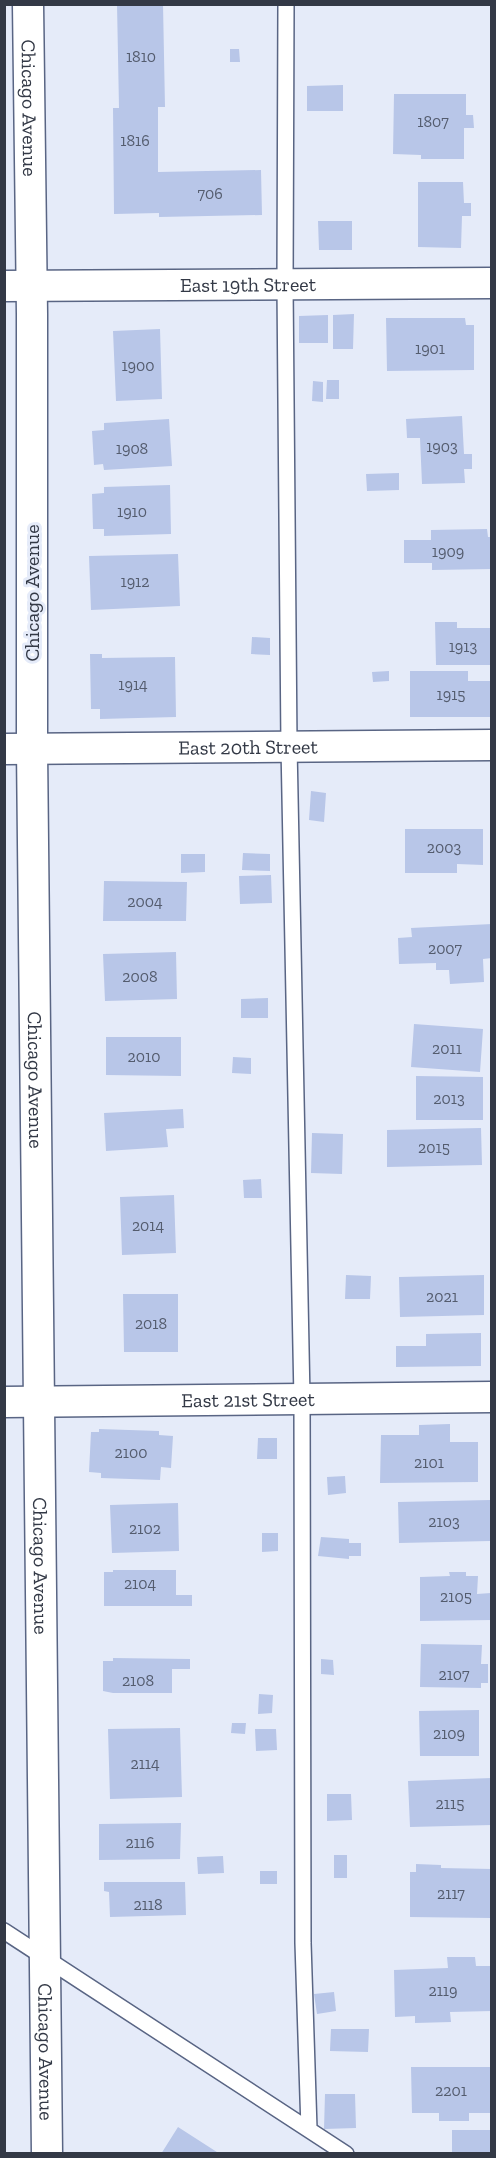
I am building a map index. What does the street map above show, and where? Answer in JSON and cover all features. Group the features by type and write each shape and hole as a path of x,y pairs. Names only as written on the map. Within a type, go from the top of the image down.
{"street":[{"name":"Chicago Avenue","path":"28,4 18,286 18,749 39,1402 47,2154"},
{"name":"East 19th Street","path":"18,286 492,284"},
{"name":"East 20th Street","path":"18,749 492,745"},
{"name":"East 21st Street","path":"4,1402 492,1397"}],"lane":[{"path":"286,4 285,285 289,746 302,1399 303,1943 309,2129"},
{"path":"4,1930 346,2154"}],"building":[{"path":"117,4 163,4 165,107 158,107 158,172 261,170 262,215 159,217 159,213 114,214 113,108 119,108"},
{"path":"230,49 239,49 240,62 230,62"},
{"path":"343,85 343,111 307,111 307,86"},
{"path":"394,94 466,94 466,115 473,115 474,128 464,128 464,159 421,159 421,155 393,154"},
{"path":"418,182 463,182 464,203 471,203 471,216 462,216 461,248 418,247"},
{"path":"318,221 352,221 352,250 319,250"},
{"path":"354,314 353,349 333,349 333,315"},
{"path":"328,315 328,343 299,343 299,316"},
{"path":"386,318 465,318 466,325 474,325 474,370 387,371"},
{"path":"160,329 162,399 116,401 113,331"},
{"path":"327,380 339,380 339,399 326,399"},
{"path":"313,381 323,382 323,402 312,401"},
{"path":"462,416 464,454 472,454 472,469 464,469 465,483 422,484 420,438 407,438 406,419"},
{"path":"169,419 172,466 104,470 103,464 94,465 92,431 104,430 104,423"},
{"path":"399,473 399,490 367,491 366,474"},
{"path":"170,485 171,534 104,536 104,529 93,529 92,494 104,493 104,487"},
{"path":"487,529 488,537 492,537 492,569 432,570 432,563 404,563 404,540 431,540 431,530"},
{"path":"178,554 180,606 91,610 89,556"},
{"path":"435,622 457,622 457,628 491,628 491,665 436,665"},
{"path":"252,637 270,638 270,655 251,654"},
{"path":"90,654 102,654 102,658 175,657 176,717 100,719 100,709 91,709"},
{"path":"389,671 389,681 373,682 372,672"},
{"path":"410,671 468,671 468,681 492,681 491,717 410,717"},
{"path":"311,791 326,793 324,822 309,820"},
{"path":"405,829 483,829 483,865 457,864 457,873 405,873"},
{"path":"243,853 270,854 270,871 242,870"},
{"path":"181,854 205,854 205,872 181,873"},
{"path":"271,875 272,903 240,904 239,876"},
{"path":"104,881 187,882 186,921 103,921"},
{"path":"492,924 492,958 483,959 484,982 450,984 449,970 436,970 436,963 399,964 398,938 412,937 411,928"},
{"path":"176,952 177,999 105,1001 103,954"},
{"path":"268,998 268,1018 241,1018 241,999"},
{"path":"414,1024 483,1029 480,1072 411,1067"},
{"path":"106,1037 181,1037 181,1076 106,1075"},
{"path":"233,1057 251,1058 251,1074 232,1073"},
{"path":"416,1076 483,1077 483,1120 416,1120"},
{"path":"183,1109 184,1128 166,1129 168,1147 106,1151 104,1113"},
{"path":"481,1128 482,1165 387,1167 387,1130"},
{"path":"312,1133 343,1134 342,1174 311,1173"},
{"path":"261,1179 262,1198 244,1198 243,1180"},
{"path":"174,1195 176,1253 122,1255 120,1197"},
{"path":"346,1275 371,1276 370,1299 345,1299"},
{"path":"484,1275 484,1315 400,1317 399,1277"},
{"path":"123,1294 178,1294 178,1352 124,1352"},
{"path":"481,1333 481,1366 396,1367 396,1346 426,1346 426,1334"},
{"path":"450,1424 450,1442 478,1442 478,1482 380,1483 381,1435 419,1435 419,1425"},
{"path":"99,1429 159,1431 159,1435 173,1436 171,1468 161,1467 160,1480 101,1478 101,1473 89,1472 91,1432 99,1432"},
{"path":"258,1438 277,1438 277,1459 257,1459"},
{"path":"345,1476 346,1493 328,1495 327,1477"},
{"path":"490,1500 490,1541 399,1543 398,1502"},
{"path":"178,1503 179,1551 112,1553 110,1505"},
{"path":"262,1533 278,1533 278,1551 262,1552"},
{"path":"321,1537 349,1539 349,1543 361,1543 361,1556 349,1556 349,1559 318,1556"},
{"path":"113,1570 176,1570 176,1595 192,1595 192,1606 104,1606 104,1572 113,1572"},
{"path":"449,1572 466,1572 466,1576 478,1576 477,1594 491,1593 492,1620 420,1621 420,1577 450,1576"},
{"path":"421,1644 482,1645 481,1664 488,1664 488,1683 481,1683 481,1688 420,1687"},
{"path":"113,1658 190,1659 190,1669 172,1669 172,1693 113,1693 103,1691 103,1661 113,1661"},
{"path":"321,1659 333,1660 334,1675 321,1674"},
{"path":"259,1694 273,1695 272,1713 258,1714"},
{"path":"479,1710 479,1756 420,1756 419,1711"},
{"path":"232,1723 246,1723 245,1734 231,1733"},
{"path":"180,1728 182,1797 110,1799 108,1729"},
{"path":"255,1729 276,1729 277,1750 256,1751"},
{"path":"492,1778 492,1825 410,1827 408,1781"},
{"path":"327,1794 351,1794 352,1820 327,1821"},
{"path":"181,1823 180,1859 99,1860 99,1824"},
{"path":"334,1855 347,1855 347,1878 334,1878"},
{"path":"223,1856 224,1873 198,1874 197,1857"},
{"path":"416,1864 441,1865 441,1868 492,1869 492,1914 490,1918 410,1917 410,1872 416,1872"},
{"path":"260,1871 277,1871 277,1884 260,1884"},
{"path":"104,1882 185,1882 186,1915 110,1917 109,1892 104,1891"},
{"path":"447,1957 475,1957 476,1966 492,1966 492,2011 450,2012 451,2022 415,2023 415,2016 395,2017 394,1970 448,1968"},
{"path":"334,1992 336,2011 317,2014 314,1994"},
{"path":"331,2029 369,2029 368,2052 330,2051"},
{"path":"411,2067 492,2067 492,2113 469,2113 469,2121 439,2121 439,2113 412,2113"},
{"path":"325,2094 355,2094 356,2128 324,2129"},
{"path":"178,2127 220,2154 161,2154"},
{"path":"452,2130 492,2130 492,2154 452,2154"}]}
